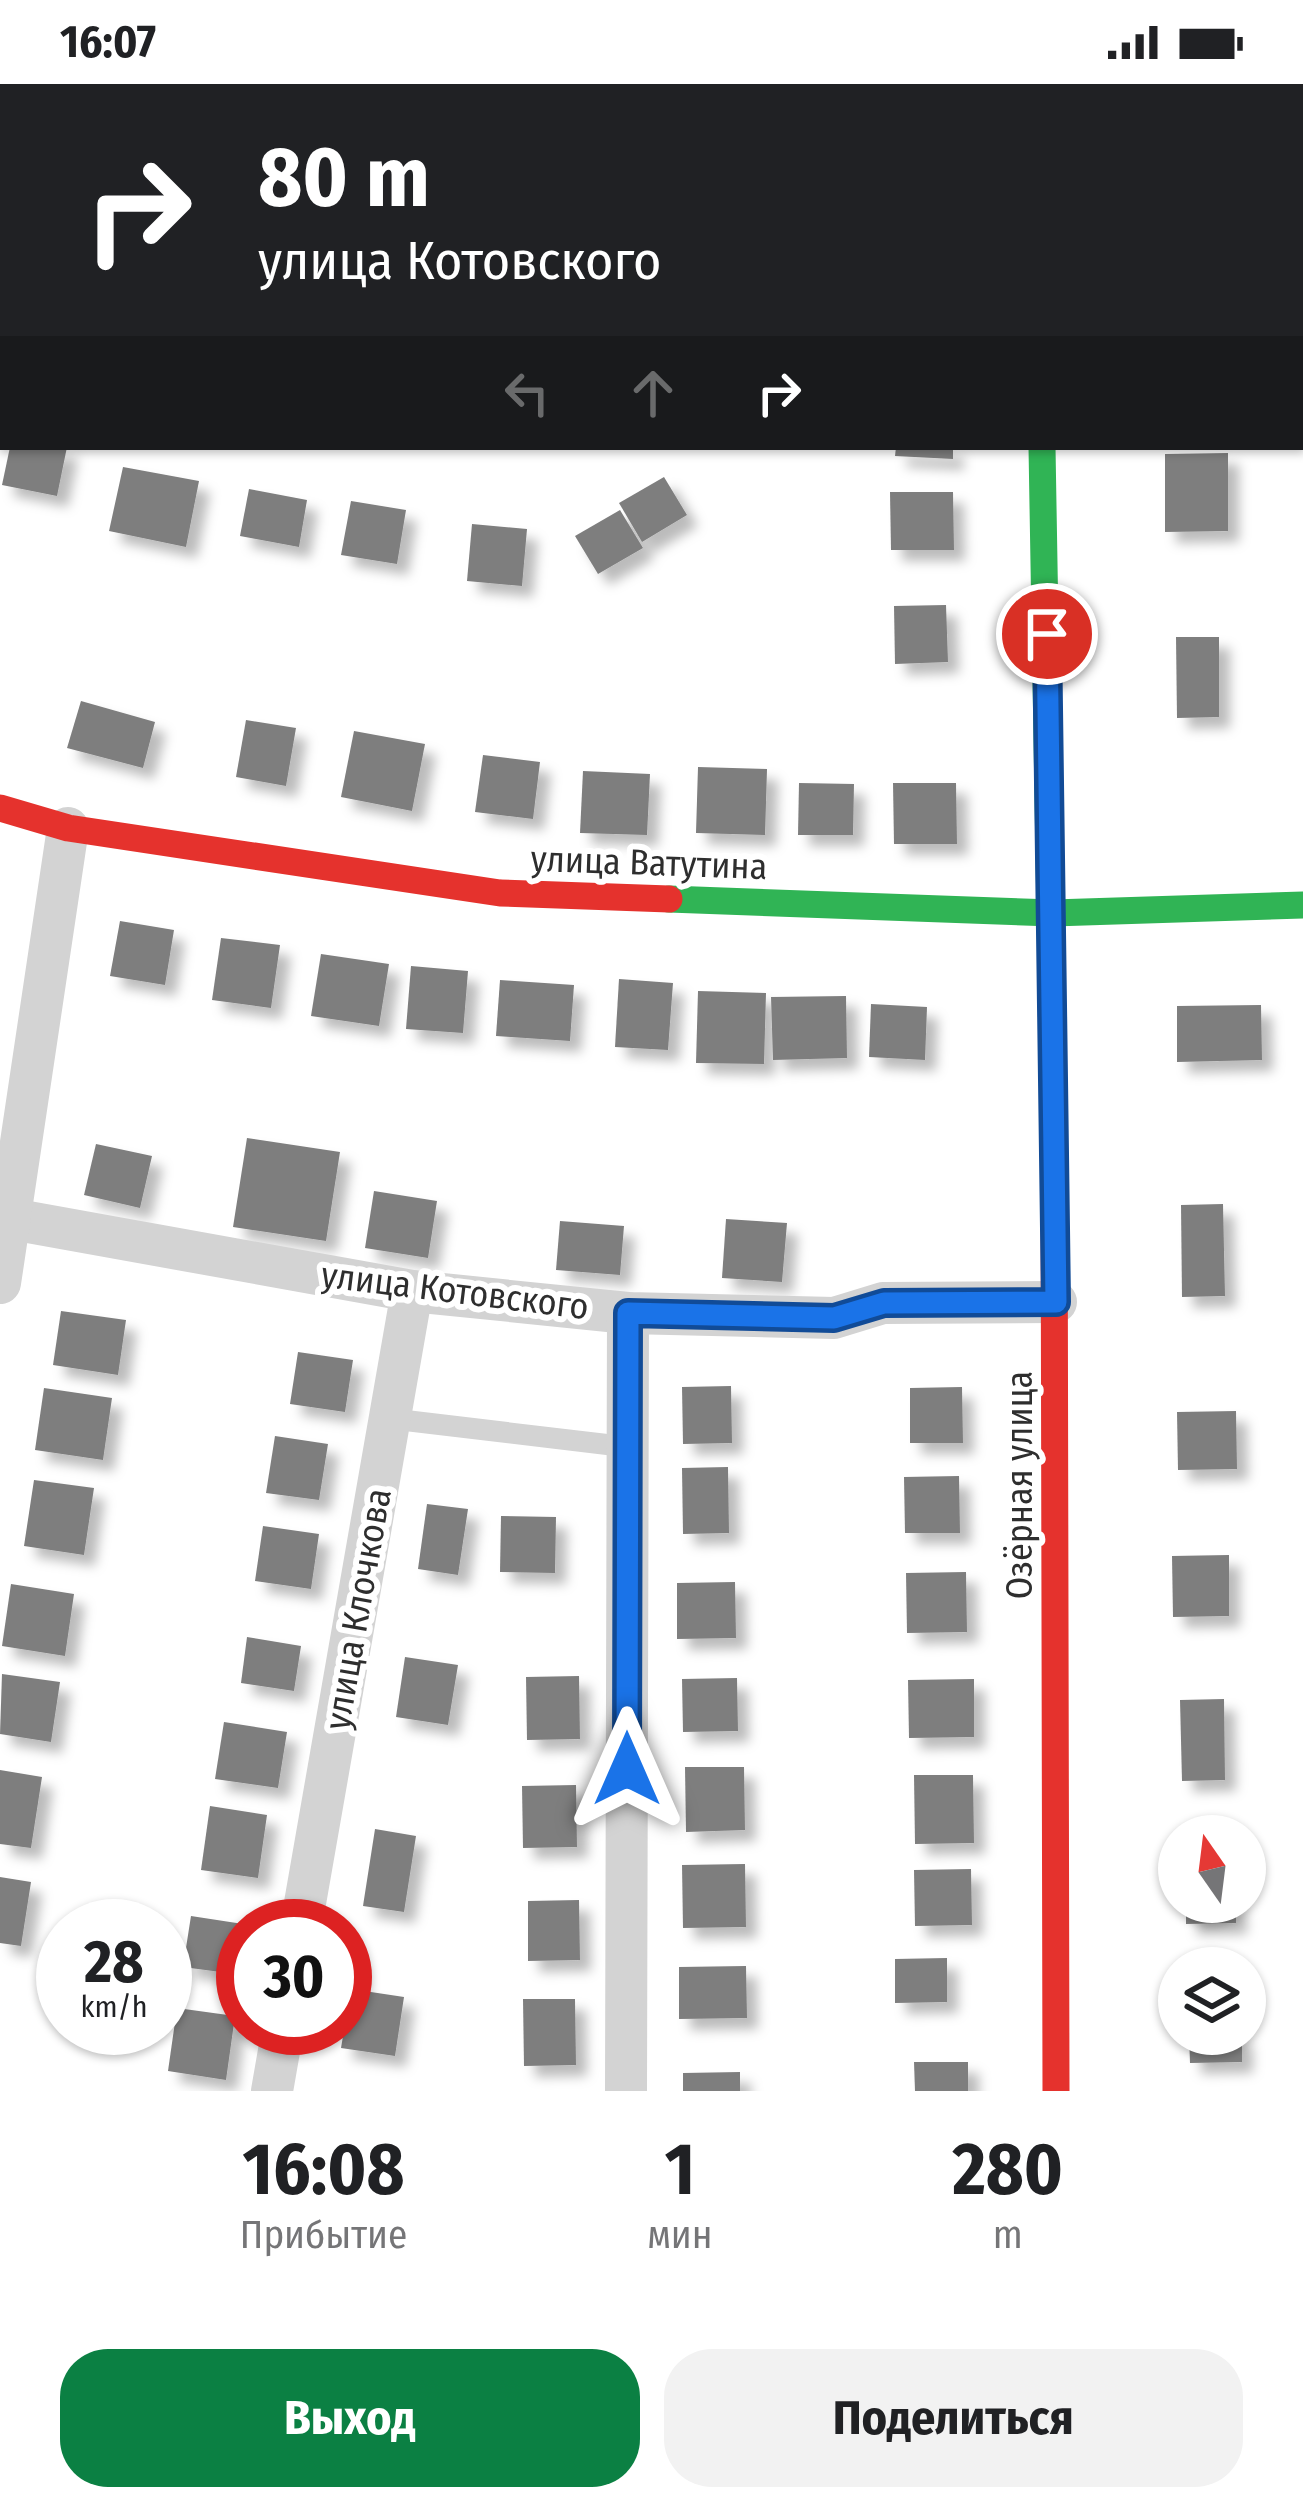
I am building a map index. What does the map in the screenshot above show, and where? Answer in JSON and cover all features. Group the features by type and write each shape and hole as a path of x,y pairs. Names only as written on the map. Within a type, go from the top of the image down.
{"street":[{"name":"Озёрная улица","path":"1042,450 1054,914 1057,2091"},
{"name":"улица Ватутина","path":"0,808 68,828 500,893 1054,914 1303,905"},
{"path":"0,1282 5,1218 68,828"},
{"name":"улица Котовского","path":"5,1218 412,1291 628,1313 834,1318 884,1303 1056,1302"},
{"name":"улица Клочкова","path":"307,1899 412,1291"},
{"path":"626,2091 628,1313"},
{"path":"272,2091 278,2055"}],"lane":[{"path":"392,1419 628,1447"}],"building":[{"path":"9,450 66,450 57,496 2,485"},
{"path":"896,450 953,450 953,459 895,456"},
{"path":"1228,453 1228,531 1165,532 1165,454"},
{"path":"123,467 199,481 186,547 109,531"},
{"path":"664,477 687,515 642,542 619,503"},
{"path":"249,489 307,500 299,547 240,536"},
{"path":"890,492 953,492 954,550 891,550"},
{"path":"351,501 406,510 397,564 341,555"},
{"path":"620,510 643,548 598,574 575,536"},
{"path":"472,524 527,529 522,586 467,581"},
{"path":"946,605 948,662 895,664 894,606"},
{"path":"1176,637 1219,637 1219,717 1177,718"},
{"path":"81,701 155,722 143,768 67,748"},
{"path":"246,720 296,728 286,786 236,777"},
{"path":"354,731 425,744 412,811 341,797"},
{"path":"483,755 540,762 533,819 475,812"},
{"path":"698,767 767,769 765,835 696,833"},
{"path":"583,771 650,774 647,835 580,833"},
{"path":"799,783 854,784 853,835 798,835"},
{"path":"893,783 956,783 957,844 894,844"},
{"path":"120,921 174,930 165,985 110,976"},
{"path":"221,938 280,945 271,1008 212,1000"},
{"path":"321,954 389,964 379,1026 311,1016"},
{"path":"411,966 468,971 463,1033 406,1029"},
{"path":"619,979 673,983 668,1050 615,1047"},
{"path":"500,980 574,985 570,1041 496,1036"},
{"path":"698,991 766,993 764,1064 696,1063"},
{"path":"846,996 847,1058 773,1060 771,997"},
{"path":"871,1004 927,1007 925,1060 869,1057"},
{"path":"1261,1005 1262,1060 1177,1062 1177,1006"},
{"path":"247,1138 340,1152 326,1241 233,1227"},
{"path":"96,1144 152,1156 140,1208 84,1195"},
{"path":"374,1191 437,1201 428,1258 365,1248"},
{"path":"1223,1204 1225,1296 1182,1297 1181,1205"},
{"path":"726,1219 787,1223 782,1282 722,1278"},
{"path":"560,1221 624,1226 620,1275 556,1270"},
{"path":"61,1311 126,1320 118,1375 53,1365"},
{"path":"298,1352 353,1360 345,1412 290,1404"},
{"path":"731,1386 732,1443 683,1444 682,1387"},
{"path":"962,1387 963,1443 910,1443 910,1388"},
{"path":"44,1388 112,1398 103,1460 35,1450"},
{"path":"1236,1411 1237,1469 1178,1470 1177,1412"},
{"path":"275,1436 328,1444 319,1500 266,1493"},
{"path":"728,1467 729,1533 683,1534 682,1468"},
{"path":"959,1476 960,1533 905,1533 904,1477"},
{"path":"34,1480 94,1488 84,1555 24,1546"},
{"path":"427,1504 468,1509 458,1575 418,1569"},
{"path":"501,1516 556,1517 555,1573 500,1572"},
{"path":"263,1526 319,1534 311,1589 255,1581"},
{"path":"1229,1555 1229,1616 1173,1617 1172,1556"},
{"path":"966,1572 967,1632 907,1633 906,1573"},
{"path":"735,1582 736,1638 677,1639 677,1583"},
{"path":"11,1584 74,1594 65,1656 2,1646"},
{"path":"247,1637 301,1646 294,1691 241,1683"},
{"path":"405,1657 458,1665 448,1725 396,1717"},
{"path":"2,1674 60,1682 51,1742 0,1734"},
{"path":"579,1676 580,1739 527,1740 526,1677"},
{"path":"737,1678 738,1731 683,1732 682,1679"},
{"path":"974,1679 974,1737 909,1738 908,1680"},
{"path":"1224,1699 1225,1780 1182,1781 1180,1700"},
{"path":"224,1722 287,1732 278,1788 215,1779"},
{"path":"685,1767 744,1767 745,1830 686,1832"},
{"path":"0,1770 42,1777 31,1848 0,1844"},
{"path":"914,1775 973,1775 974,1843 915,1844"},
{"path":"576,1785 577,1847 523,1848 522,1786"},
{"path":"210,1806 267,1815 258,1878 201,1870"},
{"path":"375,1829 416,1836 404,1912 372,1907 372,1899 364,1899"},
{"path":"745,1864 746,1927 683,1928 682,1865"},
{"path":"971,1869 972,1925 915,1926 914,1870"},
{"path":"0,1877 31,1882 21,1946 0,1943"},
{"path":"579,1900 580,1960 528,1961 528,1901"},
{"path":"192,1916 216,1920 216,1971 192,1968"},
{"path":"947,1958 947,2002 895,2003 895,1959"},
{"path":"746,1966 747,2018 679,2019 679,1967"},
{"path":"372,1992 404,1997 395,2056 372,2053"},
{"path":"523,1999 575,1999 576,2065 524,2066"},
{"path":"192,2010 216,2013 216,2055 230,2055 226,2080 168,2071 170,2055 192,2055"},
{"path":"1190,2055 1242,2055 1242,2062 1190,2063"},
{"path":"914,2062 968,2062 968,2091 915,2091"},
{"path":"740,2072 740,2091 683,2091 683,2073"}],"traffic: fast":[{"path":"1042,450 1054,1147"},
{"path":"669,899 1053,913 1303,905"}],"traffic: jam":[{"path":"0,808 68,828 500,893 669,899"},
{"path":"1054,1147 1056,2091"}],"route":[{"path":"627,1769 628,1313 834,1318 884,1303 1056,1302 1047,634"}]}
